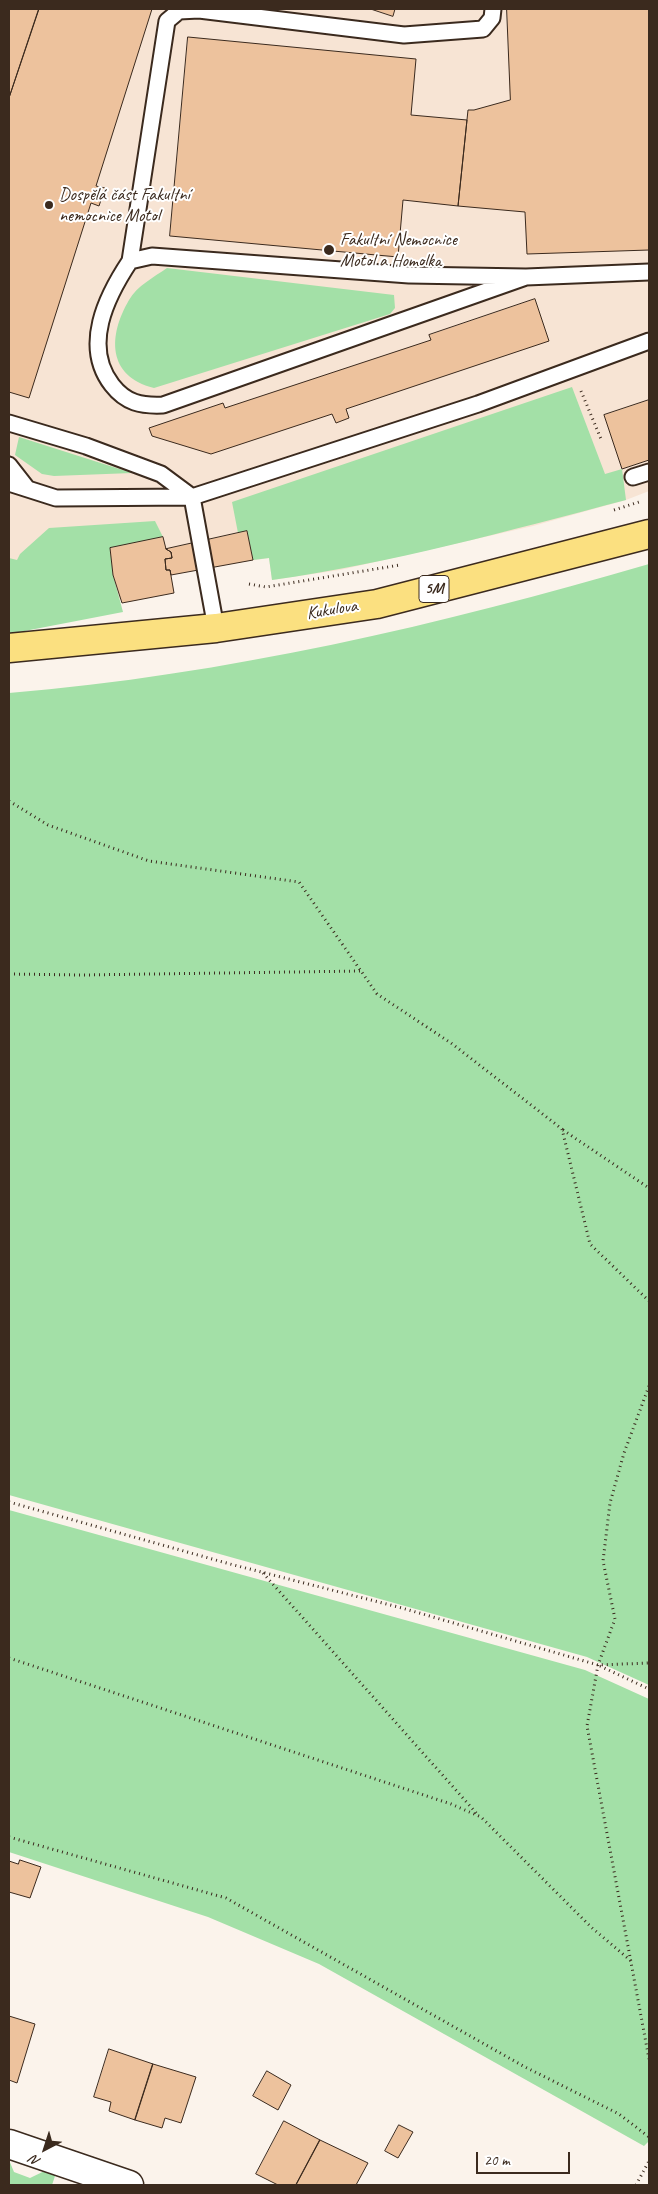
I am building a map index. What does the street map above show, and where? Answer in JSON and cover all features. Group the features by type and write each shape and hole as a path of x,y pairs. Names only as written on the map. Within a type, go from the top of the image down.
{"main road":[{"name":"Kukulova","path":"9,648 216,628 377,604 649,534"}],"street":[{"path":"9,2144 129,2185"}],"lane":[{"path":"493,9 492,18 483,29 404,34 199,10 179,11 167,22 130,261 118,279 104,312 96,347 102,372 118,393 141,406 163,405 526,277"},
{"path":"130,261 152,256 409,275 526,277 649,272"},
{"path":"9,483 56,498 192,497 478,404 649,341"},
{"path":"9,423 86,446 161,474 192,497 216,628"},
{"path":"9,465 27,488"},
{"path":"633,477 649,472"}],"path":[{"path":"572,369 601,439"},
{"path":"604,513 640,501"},
{"path":"249,584 266,587 410,563"},
{"path":"9,800 48,825 149,861 299,882 363,971 377,994 451,1043 562,1129 649,1188"},
{"path":"9,974 82,975 363,971"},
{"path":"562,1129 590,1244 649,1301"},
{"path":"649,1386 632,1429 610,1503 603,1561 615,1619 598,1665 586,1726 649,2059"},
{"path":"9,1502 262,1572 402,1608 598,1665 649,1689"},
{"path":"262,1572 480,1817 591,1927 631,1961"},
{"path":"9,1658 451,1804 480,1817"},
{"path":"598,1665 649,1663"},
{"path":"9,1837 226,1898 524,2067 619,2114 649,2137"},
{"path":"636,2185 649,2161"}],"shaded area":[{"name":"Fakultní Nemocnice Motol a Homolka","path":"9,9 649,9 649,491 626,500 533,526 340,570 272,580 269,558 171,573 174,591 121,599 9,611"}],"green space":[{"path":"167,268 394,295 395,308 390,314 154,388 139,382 127,374 120,364 116,353 115,340 117,327 132,295 146,282"},
{"path":"572,387 605,474 622,469 626,500 406,555 361,565 272,580 269,558 253,560 247,531 238,533 232,502"},
{"path":"19,437 132,473 54,476 42,474 15,455"},
{"path":"155,521 163,537 110,548 113,575 123,612 9,634 9,558 17,560 20,554 49,528"},
{"path":"649,564 649,1685 587,1657 9,1495 9,693 171,674 332,645 492,607"},
{"path":"9,1510 585,1670 649,1699 649,2141 644,2146 319,1964 208,1917 9,1852"},
{"path":"9,2160 14,2172 30,2178 59,2164 52,2185 9,2185"}],"building":[{"path":"9,9 39,9 9,98"},
{"name":"Dospělá část Fakultní nemocnice Motol","path":"39,9 152,9 96,186 105,188 99,206 91,203 29,398 9,392 9,98"},
{"path":"371,9 395,9 393,16"},
{"path":"507,9 649,9 649,250 527,254 525,212 458,206 468,110 510,100"},
{"path":"188,37 416,59 411,115 467,120 458,206 403,200 398,257 170,236"},
{"path":"535,299 549,341 346,409 349,418 336,423 332,414 211,454 152,436 149,428 223,403 225,408 431,340 429,335"},
{"path":"649,400 649,460 622,469 604,415"},
{"path":"247,531 253,560 171,575 170,570 166,570 165,559 172,558 171,552 166,549"},
{"path":"163,537 166,549 171,552 172,558 165,559 166,570 170,570 174,593 122,603 113,575 110,548"},
{"path":"20,1860 41,1867 30,1898 9,1892 9,1861 18,1864"},
{"path":"9,2016 35,2024 17,2083 9,2080"},
{"path":"109,2049 153,2064 135,2120 109,2111 111,2102 94,2097"},
{"path":"153,2064 196,2077 181,2123 165,2118 162,2128 135,2120"},
{"path":"267,2071 291,2085 278,2110 253,2096"},
{"path":"284,2121 320,2140 296,2185 278,2185 256,2174"},
{"path":"399,2125 413,2132 398,2158 385,2151"},
{"path":"320,2140 368,2163 356,2185 296,2185"}],"place":[{"name":"Dospělá část Fakultní nemocnice Motol","path":"49,205"},
{"name":"Fakultní Nemocnice Motol a Homolka","path":"329,250"}]}
